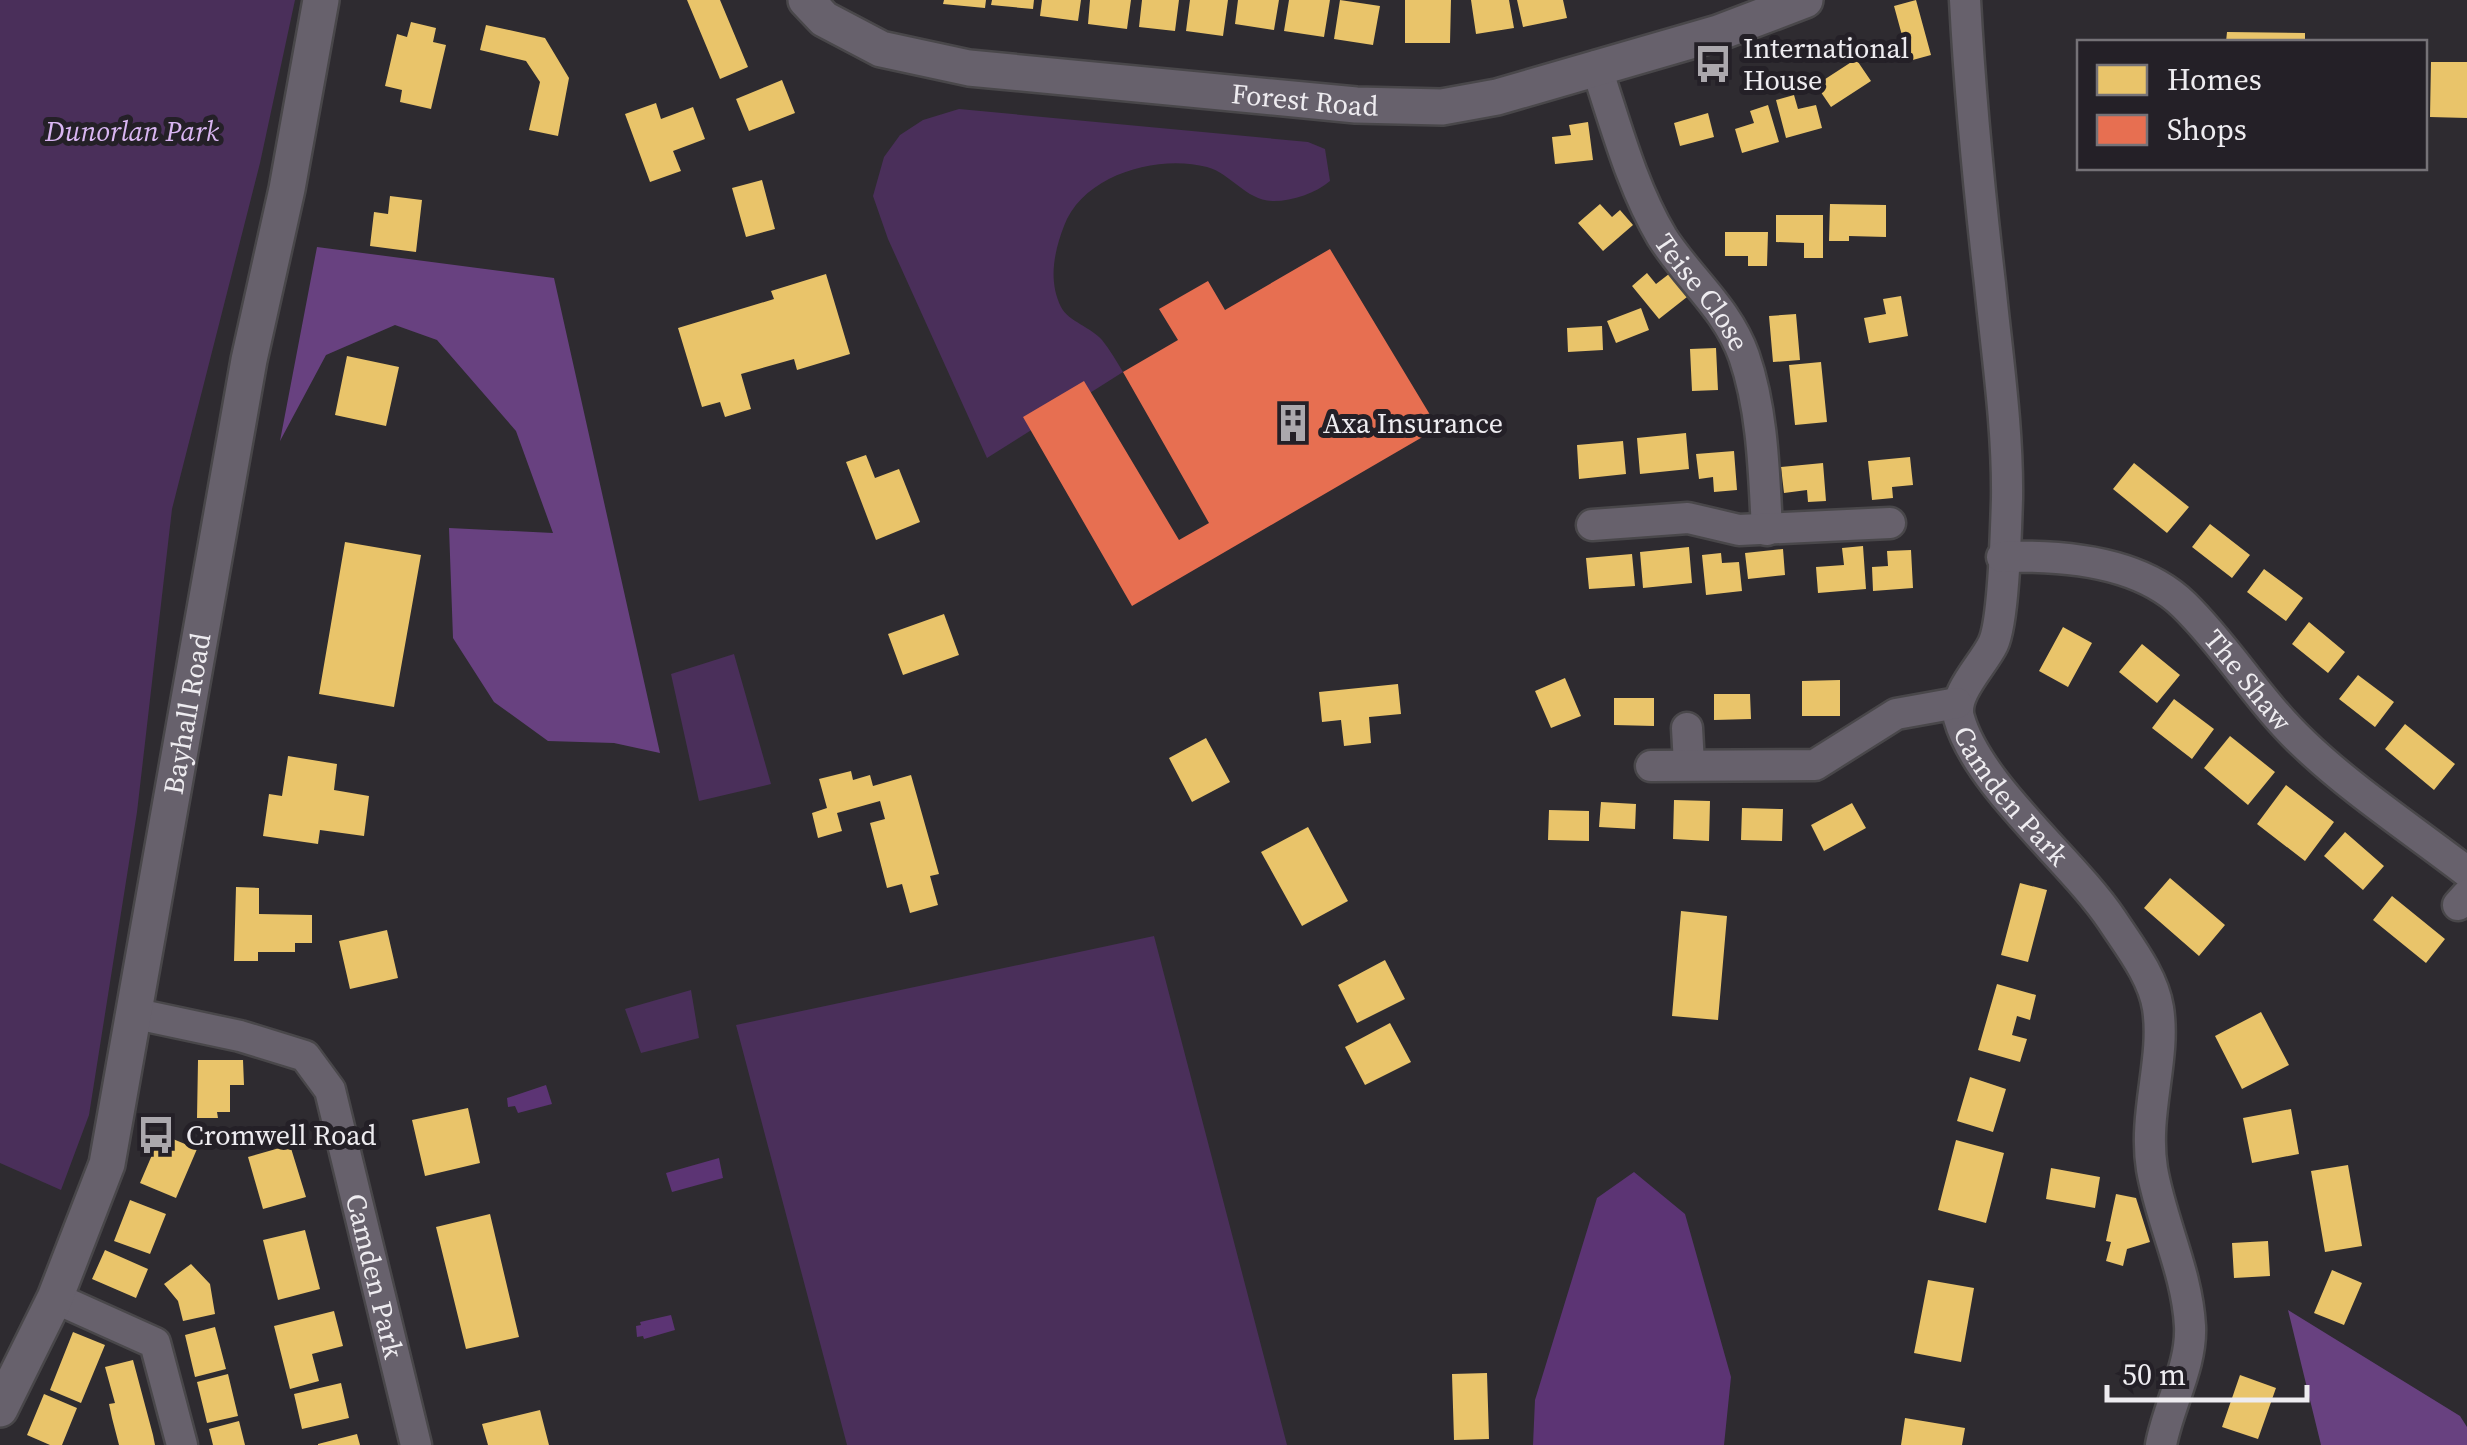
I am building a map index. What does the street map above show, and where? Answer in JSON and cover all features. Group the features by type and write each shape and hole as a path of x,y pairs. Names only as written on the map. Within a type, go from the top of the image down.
{"street":[{"name":"Bayhall Road","path":"0,1409 55,1298 107,1164 249,360 287,189 321,0"},
{"name":"Forest Road","path":"806,0 824,18 881,49 969,68 1356,104 1442,107 1496,97 1718,34 1767,6 1805,0"},
{"name":"Camden Park","path":"1965,0 1973,136 2004,415 2006,500 1999,628 1957,703 1959,718 1976,754 1998,784 2108,914 2144,969 2158,1005 2160,1031 2148,1144 2152,1174 2183,1278 2190,1329 2162,1445"},
{"name":"Teise Close","path":"1596,66 1650,214 1664,239 1717,305 1744,358 1758,415 1767,530"},
{"path":"1592,525 1688,518 1739,530 1890,523"},
{"name":"The Shaw","path":"2002,557 2044,556 2106,567 2148,580 2181,602 2275,716 2307,748 2467,872"},
{"path":"1650,766 1815,765 1896,714 1957,703"},
{"path":"1687,728 1689,764"},
{"name":"Camden Park","path":"132,1013 240,1036 305,1056 330,1090 416,1445"},
{"path":"55,1298 155,1342 182,1445"}],"green space":[{"name":"Dunorlan Park","path":"0,0 295,0 260,163 172,509 137,812 89,1115 61,1190 0,1163"},
{"path":"959,109 1308,142 1325,149 1330,181 1304,196 1264,200 1216,170 1167,163 1125,172 1088,193 1074,208 1060,236 1054,266 1055,287 1064,312 1102,340 1123,372 987,458 888,239 873,196 884,157 900,135 923,120"},
{"path":"734,654 771,784 699,801 671,674"},
{"path":"1154,936 1287,1445 847,1445 736,1025"},
{"path":"691,990 699,1038 641,1053 625,1009"}],"shaded area":[{"path":"317,247 554,278 660,753 614,743 548,741 494,702 453,638 449,528 553,533 516,431 437,340 395,325 326,355 280,441"},
{"path":"546,1085 552,1104 518,1113 515,1106 508,1107 507,1098"},
{"path":"719,1158 723,1178 672,1192 666,1173"},
{"path":"1634,1172 1685,1214 1731,1377 1724,1445 1533,1445 1535,1400 1597,1198"},
{"path":"2288,1310 2460,1416 2467,1427 2467,1445 2321,1445"},
{"path":"671,1315 675,1330 644,1339 637,1337 636,1326 640,1322"}],"building: Homes":[{"path":"687,0 720,0 748,67 720,79"},
{"path":"944,0 986,0 985,8 943,4"},
{"path":"992,0 1034,0 1033,9 991,5"},
{"path":"1042,0 1081,0 1078,21 1040,16"},
{"path":"1090,0 1131,0 1127,29 1088,24"},
{"path":"1142,0 1179,0 1175,31 1139,27"},
{"path":"1190,0 1228,0 1223,36 1186,31"},
{"path":"1238,0 1279,0 1274,30 1235,24"},
{"path":"1289,0 1330,0 1324,37 1284,31"},
{"path":"1340,0 1380,6 1373,45 1334,39"},
{"path":"1405,0 1451,0 1450,43 1405,43"},
{"path":"1471,0 1509,0 1514,28 1476,34"},
{"path":"1517,0 1563,0 1567,18 1523,27"},
{"path":"1916,0 1931,55 1909,61 1894,6"},
{"path":"411,22 436,28 433,42 446,45 431,109 400,102 402,90 385,86 397,34 407,37"},
{"path":"486,25 545,38 569,78 558,136 529,130 540,82 526,61 480,50"},
{"path":"2227,32 2305,33 2305,40 2226,40"},
{"path":"1856,59 1871,81 1831,107 1816,85"},
{"path":"2431,62 2467,62 2467,118 2430,117"},
{"path":"782,80 795,113 749,131 736,99"},
{"path":"1794,95 1798,109 1816,105 1822,128 1786,138 1776,100"},
{"path":"656,103 661,119 693,107 705,139 673,151 681,171 650,182 625,114"},
{"path":"1768,105 1779,142 1742,153 1735,129 1754,123 1750,111"},
{"path":"1708,113 1714,137 1680,146 1674,123"},
{"path":"1588,122 1593,160 1555,164 1552,137 1571,135 1569,125"},
{"path":"762,180 775,229 746,237 732,188"},
{"path":"390,196 422,200 416,252 370,246 374,212 388,214"},
{"path":"1600,204 1612,217 1620,210 1633,225 1603,251 1578,223"},
{"path":"1830,204 1886,205 1886,237 1849,236 1849,241 1829,241"},
{"path":"1776,215 1823,215 1823,258 1804,258 1804,243 1776,242"},
{"path":"1725,232 1768,232 1767,266 1748,266 1748,256 1725,256"},
{"path":"1647,273 1656,284 1669,274 1687,297 1659,319 1632,286"},
{"path":"826,274 850,354 797,370 794,359 741,374 751,409 725,417 720,402 702,407 678,328 774,299 771,291"},
{"path":"1901,296 1908,336 1869,343 1864,318 1886,314 1883,299"},
{"path":"1641,308 1649,330 1616,343 1607,321"},
{"path":"1796,314 1800,360 1773,362 1769,316"},
{"path":"1602,326 1603,350 1568,352 1567,328"},
{"path":"1716,348 1718,390 1692,391 1690,349"},
{"path":"347,356 399,367 386,426 335,415"},
{"path":"1821,362 1827,422 1795,425 1789,365"},
{"path":"1686,433 1689,469 1640,474 1637,438"},
{"path":"1623,441 1626,474 1579,479 1577,445"},
{"path":"1734,451 1737,490 1714,492 1713,477 1699,479 1696,454"},
{"path":"866,455 875,478 899,469 920,522 876,540 846,462"},
{"path":"1910,457 1913,485 1892,487 1893,498 1872,500 1868,461"},
{"path":"1823,463 1826,501 1808,502 1807,490 1784,493 1781,467"},
{"path":"2134,463 2189,507 2167,533 2113,489"},
{"path":"2210,524 2250,555 2232,578 2192,547"},
{"path":"345,542 421,555 394,707 319,694"},
{"path":"1863,546 1866,589 1818,593 1816,567 1844,565 1842,548"},
{"path":"1689,547 1692,583 1643,588 1640,552"},
{"path":"1783,549 1785,575 1748,579 1745,553"},
{"path":"1911,550 1913,588 1873,591 1872,567 1888,566 1887,551"},
{"path":"1721,553 1722,563 1739,562 1742,591 1706,595 1702,555"},
{"path":"1632,554 1635,586 1589,589 1586,558"},
{"path":"2264,569 2303,598 2286,621 2247,592"},
{"path":"944,614 959,655 903,675 888,634"},
{"path":"2309,622 2345,652 2328,673 2292,644"},
{"path":"2063,627 2092,643 2068,687 2039,671"},
{"path":"2142,644 2180,675 2157,703 2119,672"},
{"path":"2358,675 2394,702 2375,727 2339,699"},
{"path":"1565,678 1581,716 1551,728 1535,691"},
{"path":"1840,680 1840,716 1802,716 1802,681"},
{"path":"1398,684 1401,714 1369,717 1371,743 1344,746 1341,720 1322,722 1319,692"},
{"path":"1714,694 1750,694 1751,719 1714,720"},
{"path":"1614,698 1654,698 1654,726 1614,725"},
{"path":"2174,699 2214,729 2192,759 2152,728"},
{"path":"2405,724 2455,764 2434,790 2385,749"},
{"path":"2230,736 2275,772 2248,805 2204,768"},
{"path":"1206,738 1230,782 1192,802 1169,758"},
{"path":"288,756 337,764 334,790 369,796 364,836 320,830 318,844 263,836 269,794 282,796"},
{"path":"851,771 853,780 870,775 873,786 911,775 939,874 930,876 938,905 910,913 902,884 887,888 870,823 885,819 880,801 837,813 842,831 818,838 812,813 827,808 819,779"},
{"path":"2286,785 2334,822 2305,861 2257,824"},
{"path":"1674,800 1710,801 1709,841 1673,839"},
{"path":"1601,802 1636,804 1635,829 1599,827"},
{"path":"1852,803 1866,828 1824,851 1811,825"},
{"path":"1742,808 1783,809 1782,841 1741,840"},
{"path":"1549,810 1589,811 1589,841 1548,840"},
{"path":"1308,827 1348,901 1302,926 1261,852"},
{"path":"2345,832 2384,866 2363,890 2324,856"},
{"path":"2170,878 2225,925 2199,956 2144,908"},
{"path":"2020,883 2047,890 2028,962 2001,955"},
{"path":"236,887 259,888 259,914 312,915 312,943 295,943 295,952 258,952 258,961 234,961"},
{"path":"2392,896 2445,939 2426,963 2373,920"},
{"path":"1681,911 1727,916 1718,1020 1672,1016"},
{"path":"387,930 398,978 350,989 339,941"},
{"path":"1385,960 1405,999 1357,1023 1338,985"},
{"path":"1997,984 2036,995 2030,1020 2017,1016 2012,1035 2027,1039 2020,1062 1978,1050"},
{"path":"2261,1012 2289,1065 2242,1089 2215,1036"},
{"path":"1390,1023 1411,1062 1365,1085 1345,1047"},
{"path":"198,1060 243,1060 244,1085 230,1085 230,1112 217,1112 218,1118 197,1118"},
{"path":"1970,1077 2006,1089 1993,1132 1957,1121"},
{"path":"468,1108 480,1163 425,1176 412,1120"},
{"path":"2291,1109 2299,1154 2252,1163 2243,1118"},
{"path":"161,1134 197,1149 176,1198 140,1183"},
{"path":"1956,1140 2004,1153 1986,1223 1938,1210"},
{"path":"290,1145 306,1197 263,1209 248,1157"},
{"path":"2348,1165 2362,1246 2325,1252 2311,1171"},
{"path":"2051,1168 2100,1177 2095,1208 2046,1199"},
{"path":"2116,1194 2136,1198 2150,1242 2127,1249 2123,1266 2106,1261"},
{"path":"130,1200 166,1214 150,1254 114,1241"},
{"path":"490,1214 519,1337 466,1349 436,1227"},
{"path":"305,1230 320,1289 278,1300 263,1240"},
{"path":"2268,1241 2270,1276 2234,1278 2232,1243"},
{"path":"105,1250 148,1269 136,1298 92,1279"},
{"path":"191,1264 210,1284 215,1314 183,1321 178,1301 164,1284"},
{"path":"2332,1270 2362,1283 2344,1325 2314,1313"},
{"path":"1928,1280 1974,1288 1961,1362 1914,1353"},
{"path":"334,1311 343,1346 312,1354 319,1381 290,1389 274,1326"},
{"path":"215,1327 226,1369 195,1377 185,1335"},
{"path":"73,1332 105,1345 81,1403 50,1390"},
{"path":"133,1360 155,1445 119,1445 112,1418 109,1404 115,1403 105,1367"},
{"path":"1487,1373 1489,1439 1454,1440 1452,1374"},
{"path":"228,1374 238,1416 207,1423 197,1382"},
{"path":"2240,1375 2276,1388 2258,1439 2222,1427"},
{"path":"341,1383 349,1418 302,1429 294,1394"},
{"path":"44,1394 77,1408 62,1445 50,1445 27,1435"},
{"path":"540,1410 549,1445 488,1445 482,1424"},
{"path":"1905,1418 1965,1428 1962,1445 1901,1445"},
{"path":"239,1421 245,1445 213,1445 209,1429"},
{"path":"357,1434 360,1445 318,1445 318,1444"}],"building: Shops":[{"name":"Axa Insurance","path":"1330,249 1438,428 1132,606 1023,417 1084,381 1179,540 1209,523 1123,372 1178,340 1159,309 1208,281 1225,310"}],"place":[{"name":"International House","path":"1713,64"},
{"name":"Axa Insurance","path":"1293,423"},
{"name":"Cromwell Road","path":"156,1135"}]}
